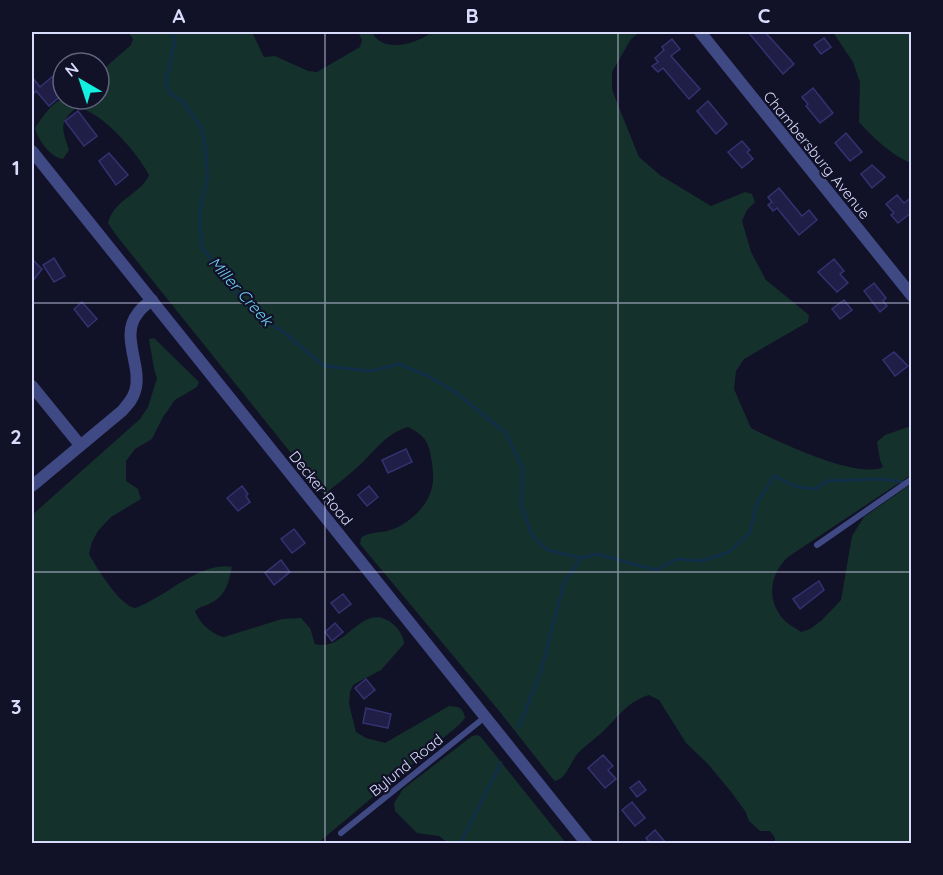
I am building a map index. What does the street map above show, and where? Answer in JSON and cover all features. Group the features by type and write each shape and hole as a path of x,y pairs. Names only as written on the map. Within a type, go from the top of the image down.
{"street":[{"name":"Chambersburg Avenue","path":"700,32 912,297"},
{"name":"Decker Road","path":"32,151 587,843"},
{"path":"32,486 122,411 130,401 137,381 131,340 133,321 136,314 152,300"},
{"path":"32,386 80,445"}],"lane":[{"path":"817,545 912,479"},
{"name":"Bylund Road","path":"341,833 486,717"}],"green space":[{"path":"128,32 252,32 264,57 275,56 308,71 317,72 360,47 362,40 358,32 372,32 383,43 400,45 418,40 432,32 640,32 631,39 612,72 612,89 639,157 660,175 711,206 745,192 752,194 755,202 747,210 742,221 751,252 766,280 809,315 808,322 744,359 736,371 734,389 751,428 837,464 871,470 883,467 877,442 885,435 911,426 911,475 788,557 777,572 772,588 775,605 787,622 801,632 810,629 841,600 852,536 864,517 911,484 911,841 903,844 775,843 775,838 770,831 760,831 749,821 732,793 708,764 686,743 659,700 649,695 627,707 580,751 563,777 555,781 552,778 360,544 361,538 366,535 402,525 416,515 426,502 432,487 433,475 430,450 426,441 408,427 394,433 352,472 323,493 108,223 116,208 145,182 149,175 118,134 89,111 111,111 111,62 131,45 133,39"},
{"path":"833,32 911,32 911,163 883,146 859,122 860,82 853,62"},
{"path":"51,108 51,111 73,111 63,126 69,150 63,159 58,158 45,147 35,128"},
{"path":"154,338 199,382 197,387 175,400 152,439 135,449 126,461 126,481 138,489 141,499 111,517 98,531 92,542 89,554 116,593 135,608 208,569 232,567 221,596 195,611 203,624 220,636 224,637 282,619 301,618 310,628 315,644 326,645 346,635 363,622 372,618 382,618 397,628 404,644 381,670 353,685 349,704 356,732 366,738 385,743 449,706 460,708 464,714 465,718 459,725 318,843 32,843 32,515 140,419 148,407 157,378 149,339"},
{"path":"472,736 481,737 566,843 448,843 439,836 417,833 395,811 394,803 403,789"}],"building":[{"path":"748,32 765,32 794,64 783,74"},
{"path":"824,38 831,47 821,54 814,45"},
{"path":"672,39 680,49 671,56 700,89 689,99 663,68 658,72 652,66 658,62 655,58 664,50 662,47"},
{"path":"32,77 40,87 51,78 51,104 49,106 36,91 32,96"},
{"path":"813,88 833,113 820,123 806,106 808,104 802,97"},
{"path":"708,101 727,124 716,134 697,111"},
{"path":"78,111 97,136 84,146 65,121"},
{"path":"846,133 862,152 850,161 835,143"},
{"path":"742,141 750,150 747,152 753,159 742,168 728,152"},
{"path":"109,153 128,175 116,185 99,161"},
{"path":"872,165 885,177 872,188 861,174"},
{"path":"779,188 802,216 809,210 817,220 799,235 777,208 773,211 768,205 772,202 768,197"},
{"path":"897,195 904,203 912,197 912,212 898,223 891,215 894,213 886,204"},
{"path":"54,258 65,276 54,282 43,265"},
{"path":"32,259 42,269 32,282"},
{"path":"834,259 844,271 840,274 848,283 837,292 818,272"},
{"path":"874,283 886,298 883,301 887,306 880,312 864,291"},
{"path":"844,300 852,310 840,319 832,309"},
{"path":"82,302 97,319 88,327 74,309"},
{"path":"894,352 908,366 895,376 883,360"},
{"path":"406,449 412,462 388,473 382,460"},
{"path":"242,486 250,502 238,511 227,498"},
{"path":"369,486 378,497 367,506 358,495"},
{"path":"294,529 305,543 292,553 281,539"},
{"path":"281,560 290,572 274,585 265,573"},
{"path":"819,581 824,590 800,609 793,599"},
{"path":"343,594 351,604 339,613 331,603"},
{"path":"335,623 343,632 332,641 325,632"},
{"path":"366,679 375,690 364,699 355,688"},
{"path":"366,708 391,714 388,728 363,723"},
{"path":"603,755 613,766 608,770 616,779 605,788 588,768"},
{"path":"639,781 646,790 637,797 630,788"},
{"path":"632,802 645,818 635,826 622,810"},
{"path":"655,830 666,843 650,843 646,838"}],"waterway":[{"name":"Miller Creek","path":"170,32 175,40 166,82 170,93 183,102 201,127 205,147 208,176 200,207 201,246 239,296 262,319 285,333 324,366 371,371 399,364 430,377 455,392 506,433 523,469 521,504 532,535 547,550 581,558 597,554 656,570 677,559 701,561 729,552 750,533 756,505 774,476 797,487 816,489 826,481 879,479 912,483"},
{"path":"519,727 541,671 564,583 581,558"},
{"path":"460,844 501,763"}]}
